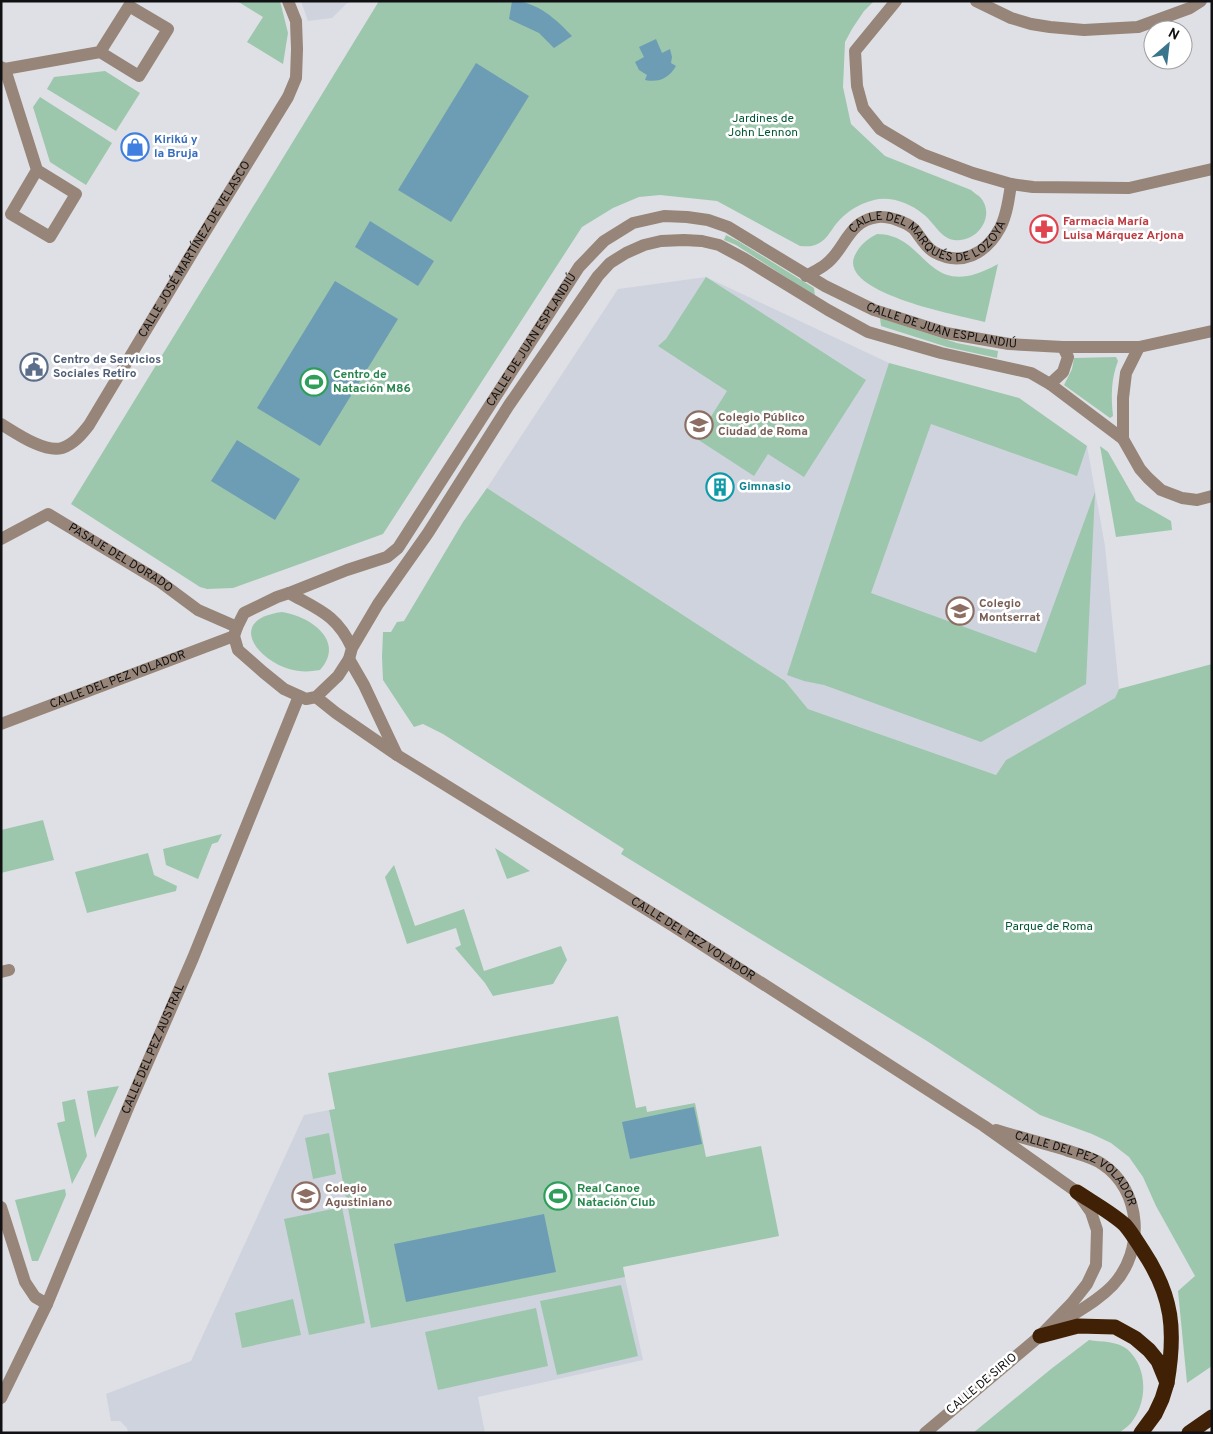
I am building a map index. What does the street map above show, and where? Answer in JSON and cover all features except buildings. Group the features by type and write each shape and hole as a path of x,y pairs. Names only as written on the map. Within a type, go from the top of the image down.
{"highway":[{"path":"1078,1192 1124,1225 1152,1266 1165,1294 1171,1325 1172,1354 1167,1384 1155,1414 1141,1433"},
{"path":"1040,1336 1078,1326 1115,1327 1135,1338 1148,1350 1158,1361 1167,1384"},
{"path":"1189,1433 1212,1417"}],"street":[{"name":"CALLE JOSÉ MARTÍNEZ DE VELASCO","path":"1,424 46,447 62,448 76,440 89,425 288,97 296,78 297,49 296,21 288,1"},
{"path":"896,1 855,51 857,86 863,108 880,129 922,154 973,173 1011,184 1033,187 1129,188 1212,169"},
{"path":"976,1 1011,18 1031,24 1084,30 1138,27 1190,8 1201,1"},
{"path":"37,170 11,214 50,237 76,194 37,170 3,68 100,52 139,76 168,29 129,6 100,52"},
{"name":"CALLE DEL MARQUÉS DE LOZOYA","path":"806,276 827,264 856,227 867,220 879,217 891,218 912,228 932,251 953,258 971,257 984,250 1000,228 1007,208 1011,184"},
{"name":"CALLE DE JUAN ESPLANDIÚ","path":"289,593 347,570 387,557 398,548 579,267 604,241 633,223 664,216 708,220 728,227 824,286 874,310 946,333 1009,344 1063,347 1139,347 1212,331"},
{"name":"CALLE DE JUAN ESPLANDIÚ","path":"351,653 378,604 428,533 509,405 598,276 610,263 626,252 662,241 702,241 719,245 868,332 941,353 1031,373 1050,384 1123,439 1140,469 1161,490 1182,498 1197,500 1212,496"},
{"path":"827,264 824,286 828,310"},
{"path":"1050,384 1063,372 1068,357 1063,347"},
{"name":"CALLE DE JUAN ESPLANDIÚ","path":"1123,439 1123,398 1126,373 1139,347"},
{"name":"PASAJE DEL DORADO","path":"1,540 48,514 159,581 198,610 235,632"},
{"path":"351,653 338,676 316,697 306,699 273,681 238,650 235,632 244,613 277,596 289,593 331,618 340,626 351,653 364,685 397,755"},
{"name":"CALLE DEL PEZ VOLADOR","path":"1,724 235,632"},
{"name":"CALLE DEL PEZ AUSTRAL","path":"1,1398 47,1304 126,1112 193,958 299,696"},
{"name":"CALLE DEL PEZ VOLADOR","path":"316,697 397,755 673,926 984,1126 1078,1192"},
{"name":"CALLE DEL PEZ VOLADOR","path":"984,1126 1080,1154 1102,1164 1120,1180 1130,1200 1136,1222 1135,1239"},
{"name":"CALLE DE SIRIO","path":"925,1433 1040,1336 1072,1303 1087,1284 1096,1265 1097,1230 1091,1212 1078,1192"},
{"path":"1,1207 25,1282 35,1297 47,1304"},
{"name":"CALLE DE SIRIO","path":"1040,1336 1099,1298 1113,1284 1128,1261 1135,1239"}],"shaded area":[{"path":"301,1 353,1 346,4 332,18 308,21"},
{"path":"706,277 889,363 1019,398 1087,446 1105,546 1119,689 1115,698 1006,760 996,775 808,709 785,681 487,488 618,289"},
{"name":"Colegio Agustiniano","path":"329,1110 371,1328 625,1277 643,1360 478,1397 485,1433 128,1433 127,1428 120,1421 111,1421 106,1394 191,1361 304,1115"}],"green space":[{"path":"237,1 280,1 288,33 283,64 247,42 263,17"},
{"name":"Centro de Natación M86","path":"379,1 874,1 864,11 845,42 843,87 851,124 885,156 971,190 985,204 985,219 982,226 971,237 963,240 954,240 945,236 918,210 900,201 880,199 863,204 848,212 819,244 800,246 717,201 660,195 639,197 613,208 582,227 383,534 233,588 207,589 200,587 71,504"},
{"path":"105,71 140,93 116,131 47,89 54,77"},
{"path":"40,97 112,143 86,185 50,162 33,107"},
{"path":"877,234 894,237 908,244 941,273 956,277 974,274 998,264 985,322 904,301 864,281 854,269 855,255 864,243"},
{"path":"726,235 814,288 815,296 736,245 724,240"},
{"path":"706,277 866,380 804,477 768,454 754,476 697,439 727,391 658,346 666,339"},
{"path":"880,318 957,343 998,351 997,358 947,347 881,326"},
{"path":"1116,357 1118,361 1112,388 1113,416 1110,418 1064,385 1072,369 1074,358"},
{"path":"889,363 1019,398 1087,446 1077,476 931,424 871,593 1036,653 1095,492 1086,684 981,742 824,685 787,675"},
{"path":"1100,446 1108,452 1136,501 1171,521 1172,530 1116,537"},
{"name":"Parque de Roma","path":"487,488 785,681 808,709 996,775 1006,760 1115,698 1119,689 1212,664 1212,1366 1187,1383 1178,1291 1195,1276 1156,1206 1143,1177 1129,1157 1111,1143 1092,1134 1040,1115 927,1041 621,854 624,849 443,734 423,724 414,727 383,680 383,632 391,632 397,622 404,621 463,522"},
{"path":"282,612 293,614 313,624 327,640 329,649 327,659 320,670 297,671 289,669 276,664 257,648 252,639 251,630 255,622 265,616"},
{"path":"43,820 54,860 1,873 1,830"},
{"path":"222,834 218,842 212,844 198,879 166,865 163,849"},
{"path":"495,848 530,871 507,879"},
{"path":"148,853 154,875 177,886 176,891 87,913 75,872"},
{"path":"394,865 415,926 464,909 484,971 561,946 567,960 553,984 493,996 485,983 455,948 461,945 456,928 407,944 385,877"},
{"name":"Real Canoe Natación Club","path":"618,1016 636,1108 646,1106 647,1112 695,1103 706,1157 761,1146 779,1236 623,1267 625,1277 371,1328 329,1110 335,1109 328,1073"},
{"path":"119,1086 95,1138 87,1091"},
{"path":"75,1099 87,1156 72,1184 57,1123 65,1121 62,1102"},
{"path":"329,1133 336,1174 313,1179 305,1138"},
{"path":"65,1189 66,1195 38,1261 32,1261 15,1200"},
{"path":"342,1207 365,1323 309,1335 284,1219"},
{"path":"621,1285 638,1356 557,1375 540,1301"},
{"path":"293,1299 301,1335 242,1348 235,1313"},
{"path":"536,1308 548,1366 438,1390 425,1332"},
{"path":"1089,1340 1123,1346 1134,1356 1139,1365 1142,1375 1143,1395 1137,1415 1127,1427 1119,1433 973,1433 1051,1369"}],"water":[{"path":"512,1 530,4 546,12 572,36 554,48 539,33 509,19"},
{"path":"656,39 662,53 670,49 671,63 676,66 663,79 655,81 645,80 647,75 639,70 635,62 644,57 639,47"},
{"path":"476,63 529,96 451,222 398,190"},
{"path":"370,221 434,261 418,286 355,247"},
{"path":"335,281 398,319 320,446 257,408"},
{"path":"237,440 300,479 275,520 211,481"},
{"path":"694,1107 702,1144 630,1159 622,1122"},
{"path":"544,1214 556,1272 406,1302 394,1244"}],"place":[{"name":"Kirikú y la Bruja","path":"135,147"},
{"name":"Farmacia María Luisa Márquez Arjona","path":"1044,229"},
{"name":"Centro de Servicios Sociales Retiro","path":"34,367"},
{"name":"Centro de Natación M86","path":"314,382"},
{"name":"Colegio Público Ciudad de Roma","path":"699,425"},
{"name":"Gimnasio","path":"720,487"},
{"name":"Colegio Montserrat","path":"960,611"},
{"name":"Colegio Agustiniano","path":"306,1196"},
{"name":"Real Canoe Natación Club","path":"558,1196"}],"park label":[{"name":"Jardines de John Lennon","path":"763,126"}]}
